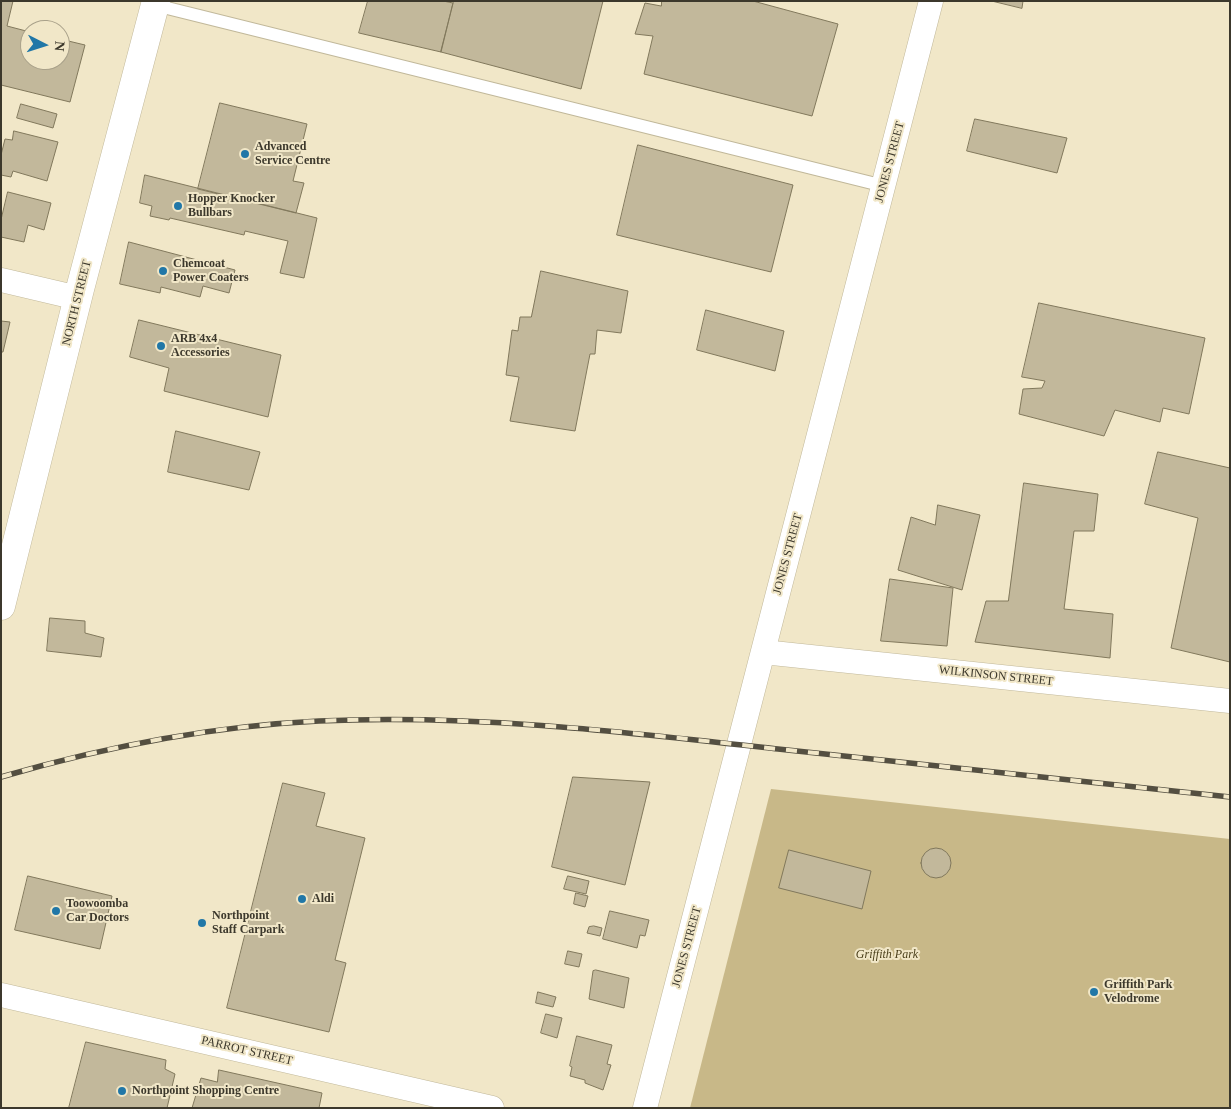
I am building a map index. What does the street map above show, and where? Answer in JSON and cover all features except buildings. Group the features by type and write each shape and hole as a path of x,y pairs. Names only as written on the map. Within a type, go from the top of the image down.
{"street":[{"name":"JONES STREET","path":"645,1108 931,1"},
{"name":"NORTH STREET","path":"1,606 78,298 156,3"},
{"path":"1,280 78,298"},
{"name":"WILKINSON STREET","path":"763,652 1230,701"},
{"name":"PARROT STREET","path":"1,995 492,1108"}],"lane":[{"path":"156,3 884,186"}],"green space":[{"name":"Griffith Park","path":"771,789 1230,839 1230,1108 690,1108"}],"railway":[{"path":"1,777 119,747 199,733 279,724 377,719 492,722 664,736 1230,797"}],"place":[{"name":"Advanced Service Centre","path":"245,154"},
{"name":"Hopper Knocker Bullbars","path":"178,206"},
{"name":"Chemcoat Power Coaters","path":"163,271"},
{"name":"ARB 4x4 Accessories","path":"161,346"},
{"name":"Aldi","path":"302,899"},
{"name":"Toowoomba Car Doctors","path":"56,911"},
{"name":"Northpoint Staff Carpark","path":"202,923"},
{"name":"Griffith Park Velodrome","path":"1094,992"},
{"name":"Northpoint Shopping Centre","path":"122,1091"}]}
